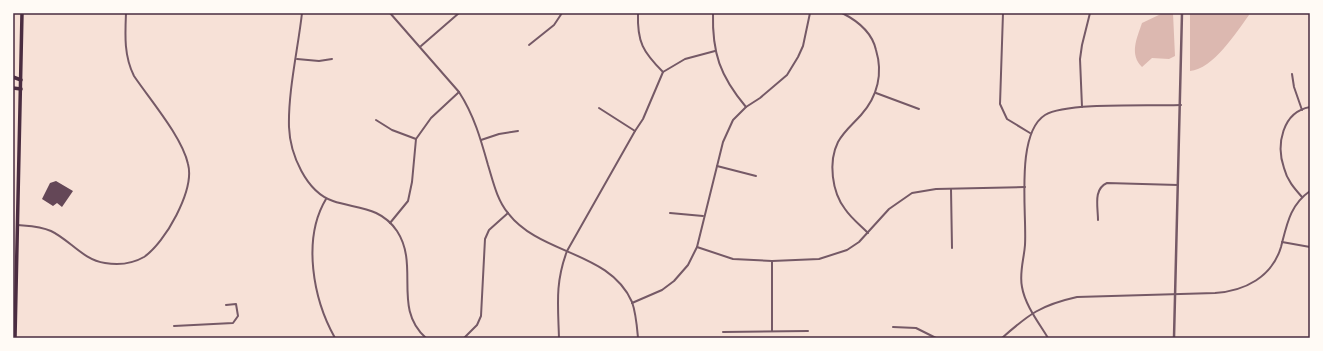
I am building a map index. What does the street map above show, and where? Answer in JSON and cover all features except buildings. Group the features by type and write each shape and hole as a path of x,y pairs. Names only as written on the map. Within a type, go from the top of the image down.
{"main road":[{"path":"14,335 18,225 22,13"},
{"path":"13,76 21,80"},
{"path":"13,88 21,88"},
{"path":"13,223 18,225"},
{"path":"13,232 17,236"}],"street":[{"path":"18,225 44,228 58,235 87,257 105,263 123,264 142,258 160,242 184,197 189,182 189,166 179,143 134,76 130,67 126,47 126,13"},
{"path":"302,13 290,106 289,129 301,172 316,191 326,199 340,204 366,208 390,223 399,235 406,255 407,303 410,317 416,328 426,338"},
{"path":"390,13 421,46 460,92 468,105 481,140 495,187 508,213 532,235 602,268 609,273 622,286 632,303 638,338"},
{"path":"421,46 459,13"},
{"path":"529,45 554,25 562,13"},
{"path":"638,13 639,35 642,47 651,60 663,72"},
{"path":"713,13 715,51 723,74 730,87 746,107"},
{"path":"632,303 656,293 674,281 688,265 697,247 703,216 723,142 728,129 746,107 771,90 787,75 798,58 803,46 807,35 810,13"},
{"path":"842,13 864,27 875,46 880,64 880,75 876,93 863,113 848,128 838,143 832,166 839,200 851,216 868,233"},
{"path":"1003,13 1000,104 1007,119 1030,133"},
{"path":"1082,108 1080,59 1090,13"},
{"path":"1174,338 1181,105 1182,13"},
{"path":"559,338 557,286 560,270 567,251 635,131 643,120 663,72 685,59 715,51"},
{"path":"297,59 332,59"},
{"path":"1292,74 1294,87 1302,110"},
{"path":"390,223 408,201 412,182 416,139 431,118 460,92"},
{"path":"876,93 919,109"},
{"path":"1048,338 1033,312 1022,288 1020,277 1025,244 1026,154 1030,133 1038,121 1054,110 1181,105"},
{"path":"1302,197 1286,175 1282,162 1282,134 1292,117 1302,110 1310,107"},
{"path":"599,108 635,131"},
{"path":"376,120 392,130 416,139"},
{"path":"481,140 499,134 518,131"},
{"path":"717,166 756,176"},
{"path":"1098,220 1098,194 1102,185 1107,183 1178,185"},
{"path":"697,247 733,259 772,261 819,259 847,250 859,242 889,209 912,193 924,190 1025,187"},
{"path":"951,189 952,248"},
{"path":"1002,338 1033,312 1056,302 1077,297 1225,293 1247,287 1270,269 1277,257 1289,216 1302,197 1310,191"},
{"path":"326,199 315,225 313,258 320,296 335,338"},
{"path":"464,338 477,325 481,316 485,239 489,230 508,213"},
{"path":"670,213 703,216"},
{"path":"1282,242 1310,247"},
{"path":"772,261 772,331"},
{"path":"174,326 233,323 238,316 236,304 226,305"},
{"path":"893,327 916,328 936,338"},
{"path":"723,332 808,330"}],"shaded area":[{"path":"1163,13 1173,13 1175,56 1169,59 1152,58 1142,67 1136,57 1135,46 1142,23"},
{"path":"1190,13 1248,13 1249,15 1231,40 1215,57 1199,69 1190,71"}]}
